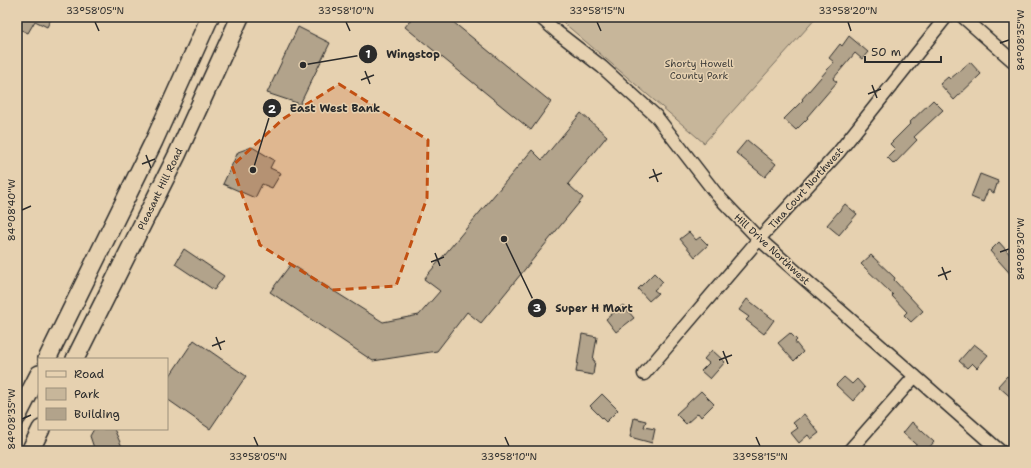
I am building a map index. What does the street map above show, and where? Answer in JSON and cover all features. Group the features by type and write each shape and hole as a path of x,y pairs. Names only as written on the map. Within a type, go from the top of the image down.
{"highway":[{"path":"47,358 154,141 210,17"},
{"name":"Pleasant Hill Road","path":"76,358 177,155 240,17"},
{"path":"17,417 38,376"},
{"path":"30,451 40,430"}],"street":[{"name":"Hill Drive Northwest","path":"540,17 602,67 656,116 717,195 759,239 1000,451"},
{"name":"Tina Court Northwest","path":"644,374 759,239 838,153 946,17"},
{"path":"962,17 1014,62"},
{"path":"850,451 915,376"}],"highlighted area":[{"path":"339,84 428,140 427,198 396,286 332,290 260,245 232,166 283,119"}],"green space":[{"name":"Shorty Howell County Park","path":"557,17 817,17 704,143"}],"building":[{"path":"19,17 52,17 47,27 35,21 28,33 17,28 17,20"},
{"path":"413,17 447,17 551,102 531,130 405,27"},
{"path":"298,27 330,43 300,104 267,93"},
{"path":"849,36 868,52 862,59 855,53 833,79 837,82 807,117 808,118 796,130 784,119 803,100 802,99 834,62 829,58 840,44 842,46"},
{"path":"970,62 981,74 954,100 940,84 948,77 950,79"},
{"path":"933,100 943,110 914,137 917,140 894,164 887,157 895,149 890,144"},
{"path":"581,113 607,136 568,184 583,198 481,323 467,312 437,351 373,361 270,292 291,264 383,322 419,315 440,291 424,279 532,150 542,160"},
{"path":"747,140 776,164 765,177 736,153"},
{"path":"252,147 274,160 270,168 281,173 272,188 262,184 255,198 223,184 238,152"},
{"path":"980,174 998,181 994,193 988,190 983,202 971,197"},
{"path":"845,204 857,214 839,235 827,225"},
{"path":"689,232 696,240 700,237 708,245 695,257 680,239"},
{"path":"999,242 1014,259 1014,278 990,251"},
{"path":"184,249 224,276 214,290 175,264"},
{"path":"871,255 895,278 894,280 923,311 911,322 904,315 907,312 892,296 893,295 861,264"},
{"path":"654,273 663,282 654,290 658,293 649,301 638,289"},
{"path":"747,299 774,320 764,334 746,320 749,317 739,310"},
{"path":"623,305 634,318 616,332 606,319"},
{"path":"790,333 797,340 795,342 803,352 794,361 778,343"},
{"path":"582,334 597,337 593,360 595,361 593,375 576,372"},
{"path":"194,340 246,376 210,429 168,400 168,379"},
{"path":"974,344 988,355 977,368 972,363 967,368 959,361"},
{"path":"712,350 725,362 710,379 701,371 709,363 704,359"},
{"path":"1007,376 1014,381 1014,400 998,386"},
{"path":"844,377 852,384 857,379 865,388 853,401 836,385"},
{"path":"701,391 714,404 701,417 698,413 686,424 676,414"},
{"path":"602,394 618,410 606,422 590,406"},
{"path":"804,414 819,433 811,439 808,435 799,443 791,433 798,428 793,423"},
{"path":"634,418 646,421 644,427 655,429 652,443 630,437"},
{"path":"912,422 934,442 926,451 923,451 903,433"},
{"path":"93,430 114,430 124,451 95,451 90,436"}],"place":[{"name":"Wingstop","path":"303,65"},
{"name":"East West Bank","path":"253,170"},
{"name":"Super H Mart","path":"504,239"}]}
